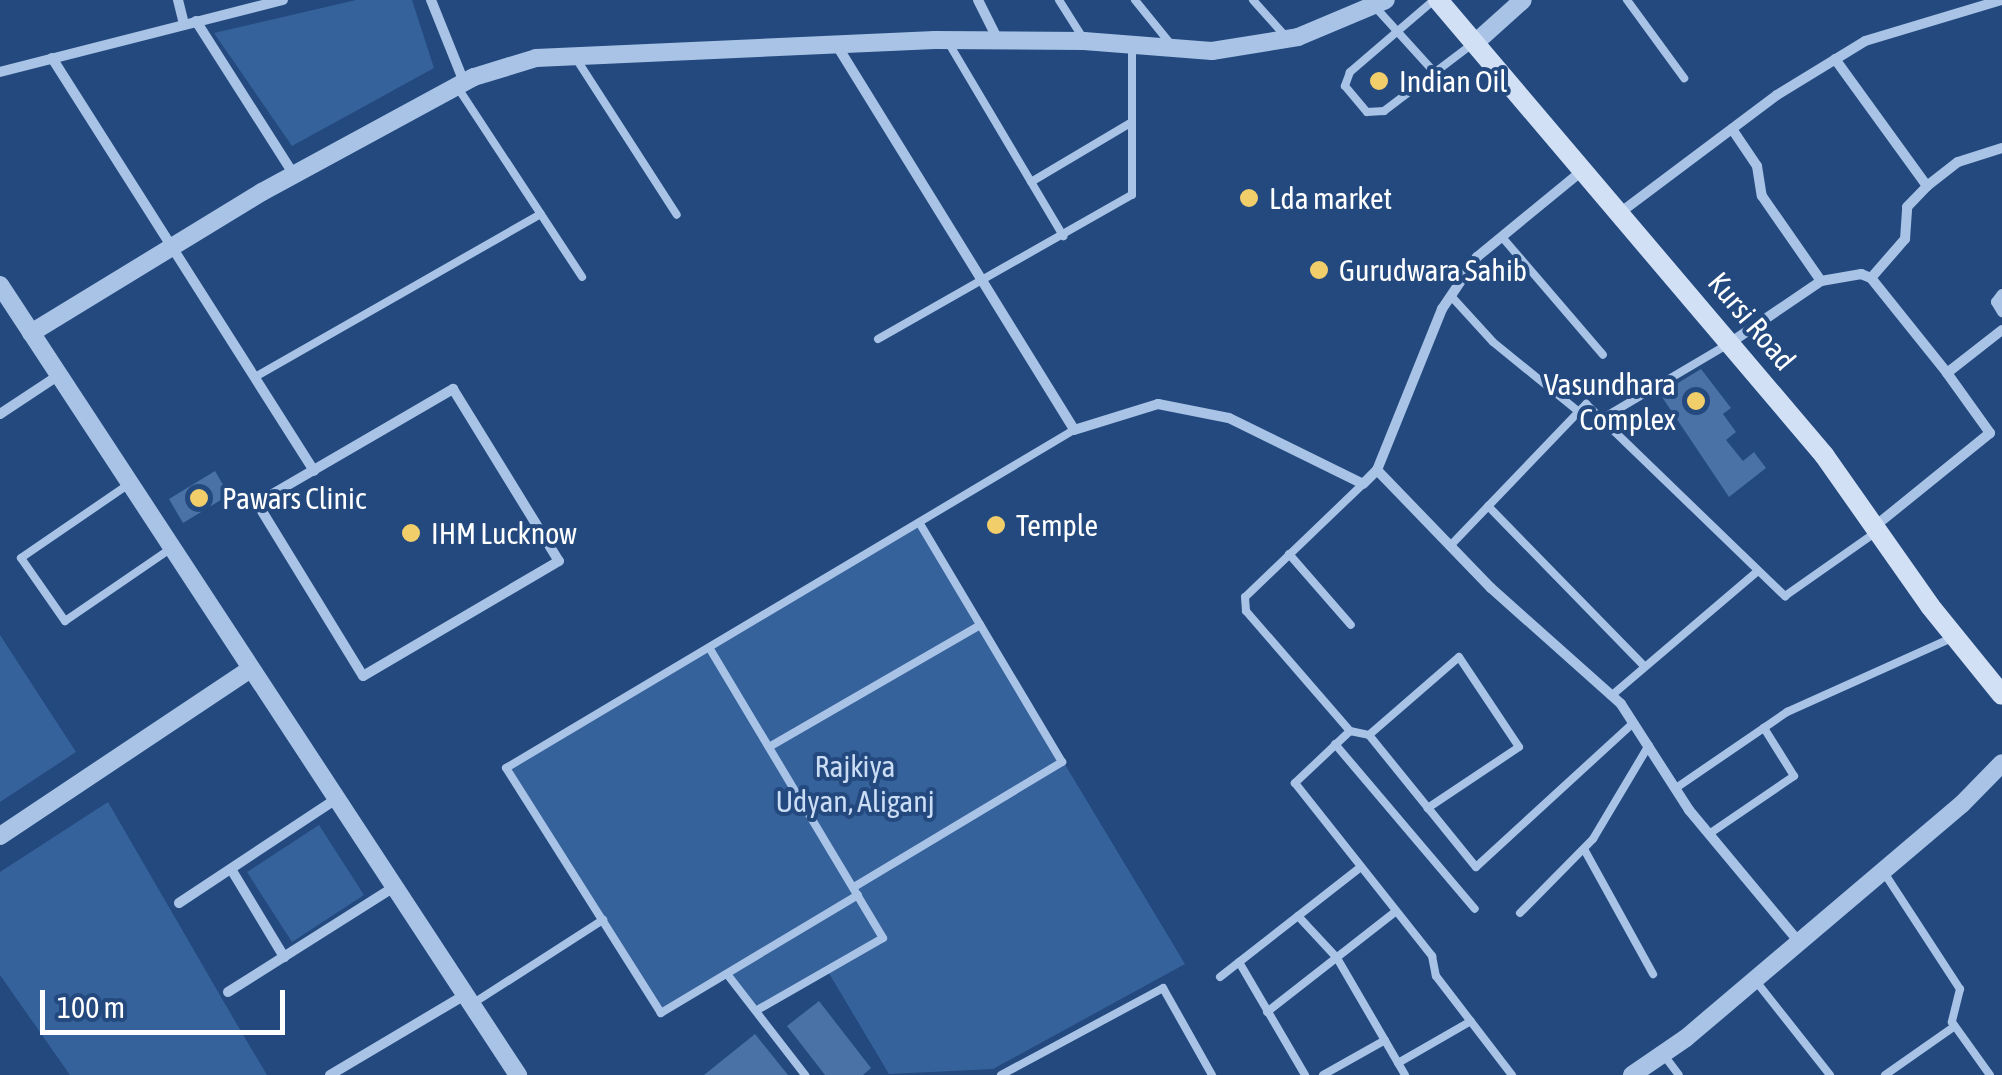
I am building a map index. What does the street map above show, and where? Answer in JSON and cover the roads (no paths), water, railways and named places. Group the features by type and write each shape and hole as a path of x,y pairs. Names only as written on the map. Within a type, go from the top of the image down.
{"main road":[{"name":"Kursi Road","path":"1436,0 1730,342 2002,695"}],"street":[{"path":"178,0 294,175"},
{"path":"0,72 283,0"},
{"path":"430,0 460,84"},
{"path":"978,0 998,41"},
{"path":"1475,42 1523,0"},
{"path":"1621,212 1732,129 1864,41 1999,0"},
{"path":"31,332 294,175 460,84 536,58 946,40 1084,41 1212,51 1287,38 1381,4"},
{"path":"835,43 1074,430 1158,404 1229,418 1363,484 1377,470 1408,384 1451,296 1478,258 1584,169"},
{"path":"52,58 314,471"},
{"path":"1836,59 1927,186"},
{"path":"1732,129 1757,166 1762,196 1822,281"},
{"path":"1871,278 1905,239 1907,207 1927,186 1958,162 2002,148"},
{"path":"1730,342 1822,281 1849,274 1871,278 1947,373 1990,432 1876,529"},
{"path":"0,284 518,1075"},
{"path":"2002,294 1996,302 2002,312"},
{"path":"1947,373 2002,330"},
{"path":"0,414 58,375"},
{"path":"453,389 560,561 363,676 258,503 314,471 453,389"},
{"path":"1377,470 1450,546 1611,696 1709,834 1800,942"},
{"path":"0,836 250,669"},
{"path":"1632,1075 1755,980 2002,763"},
{"path":"179,904 336,799"},
{"path":"231,869 284,957"},
{"path":"228,992 394,886"},
{"path":"330,1075 468,1000"}],"lane":[{"path":"1058,0 1084,41"},
{"path":"1134,0 1174,48"},
{"path":"1253,0 1287,38"},
{"path":"1436,0 1345,78 1367,112 1384,111 1475,42"},
{"path":"1629,1 1684,78"},
{"path":"1381,4 1397,32 1436,72"},
{"path":"946,40 1063,236"},
{"path":"878,339 983,283 1132,195 1132,45"},
{"path":"574,56 678,216"},
{"path":"460,84 582,276"},
{"path":"1031,182 1132,122"},
{"path":"255,377 541,214"},
{"path":"1502,237 1603,355"},
{"path":"1451,296 1493,342 1578,411"},
{"path":"1603,418 1730,342"},
{"path":"1450,546 1586,404 1785,596 1876,529"},
{"path":"919,522 1062,762 662,1013 506,768 710,648 919,522 1074,430"},
{"path":"129,484 21,558 65,622 171,549"},
{"path":"1363,484 1245,596 1246,610 1350,730 1370,735 1476,868 1633,722"},
{"path":"1488,506 1643,665"},
{"path":"1289,554 1350,625"},
{"path":"1611,696 1758,571"},
{"path":"769,747 980,624"},
{"path":"1676,788 1764,728 1954,637"},
{"path":"710,648 882,938 759,1008"},
{"path":"1370,735 1459,657 1519,746 1428,808"},
{"path":"1709,834 1794,776 1764,728"},
{"path":"1350,730 1295,784 1358,869 1432,956 1436,976 1512,1075"},
{"path":"1335,744 1475,909"},
{"path":"1520,914 1584,849 1648,745"},
{"path":"1584,849 1653,974"},
{"path":"1220,977 1358,869"},
{"path":"1883,871 1960,989 1955,1026 1990,1075"},
{"path":"1266,1012 1395,912"},
{"path":"1298,916 1337,958 1405,1075"},
{"path":"468,1000 603,920"},
{"path":"1238,962 1305,1075"},
{"path":"728,974 759,1008 805,1075"},
{"path":"1755,980 1830,1075"},
{"path":"1001,1075 1163,988 1212,1075"},
{"path":"1398,1063 1470,1021"},
{"path":"1885,1075 1955,1026"},
{"path":"1324,1075 1385,1040"},
{"path":"1663,1054 1678,1075"}],"place":[{"name":"Indian Oil","path":"1379,81"},
{"name":"Lda market","path":"1249,198"},
{"name":"Gurudwara Sahib","path":"1319,270"},
{"name":"Vasundhara Complex","path":"1696,401"},
{"name":"Pawars Clinic","path":"199,498"},
{"name":"Temple","path":"996,525"},
{"name":"IHM Lucknow","path":"411,533"}],"park label":[{"name":"Rajkiya Udyan, Aliganj","path":"855,783"}]}
